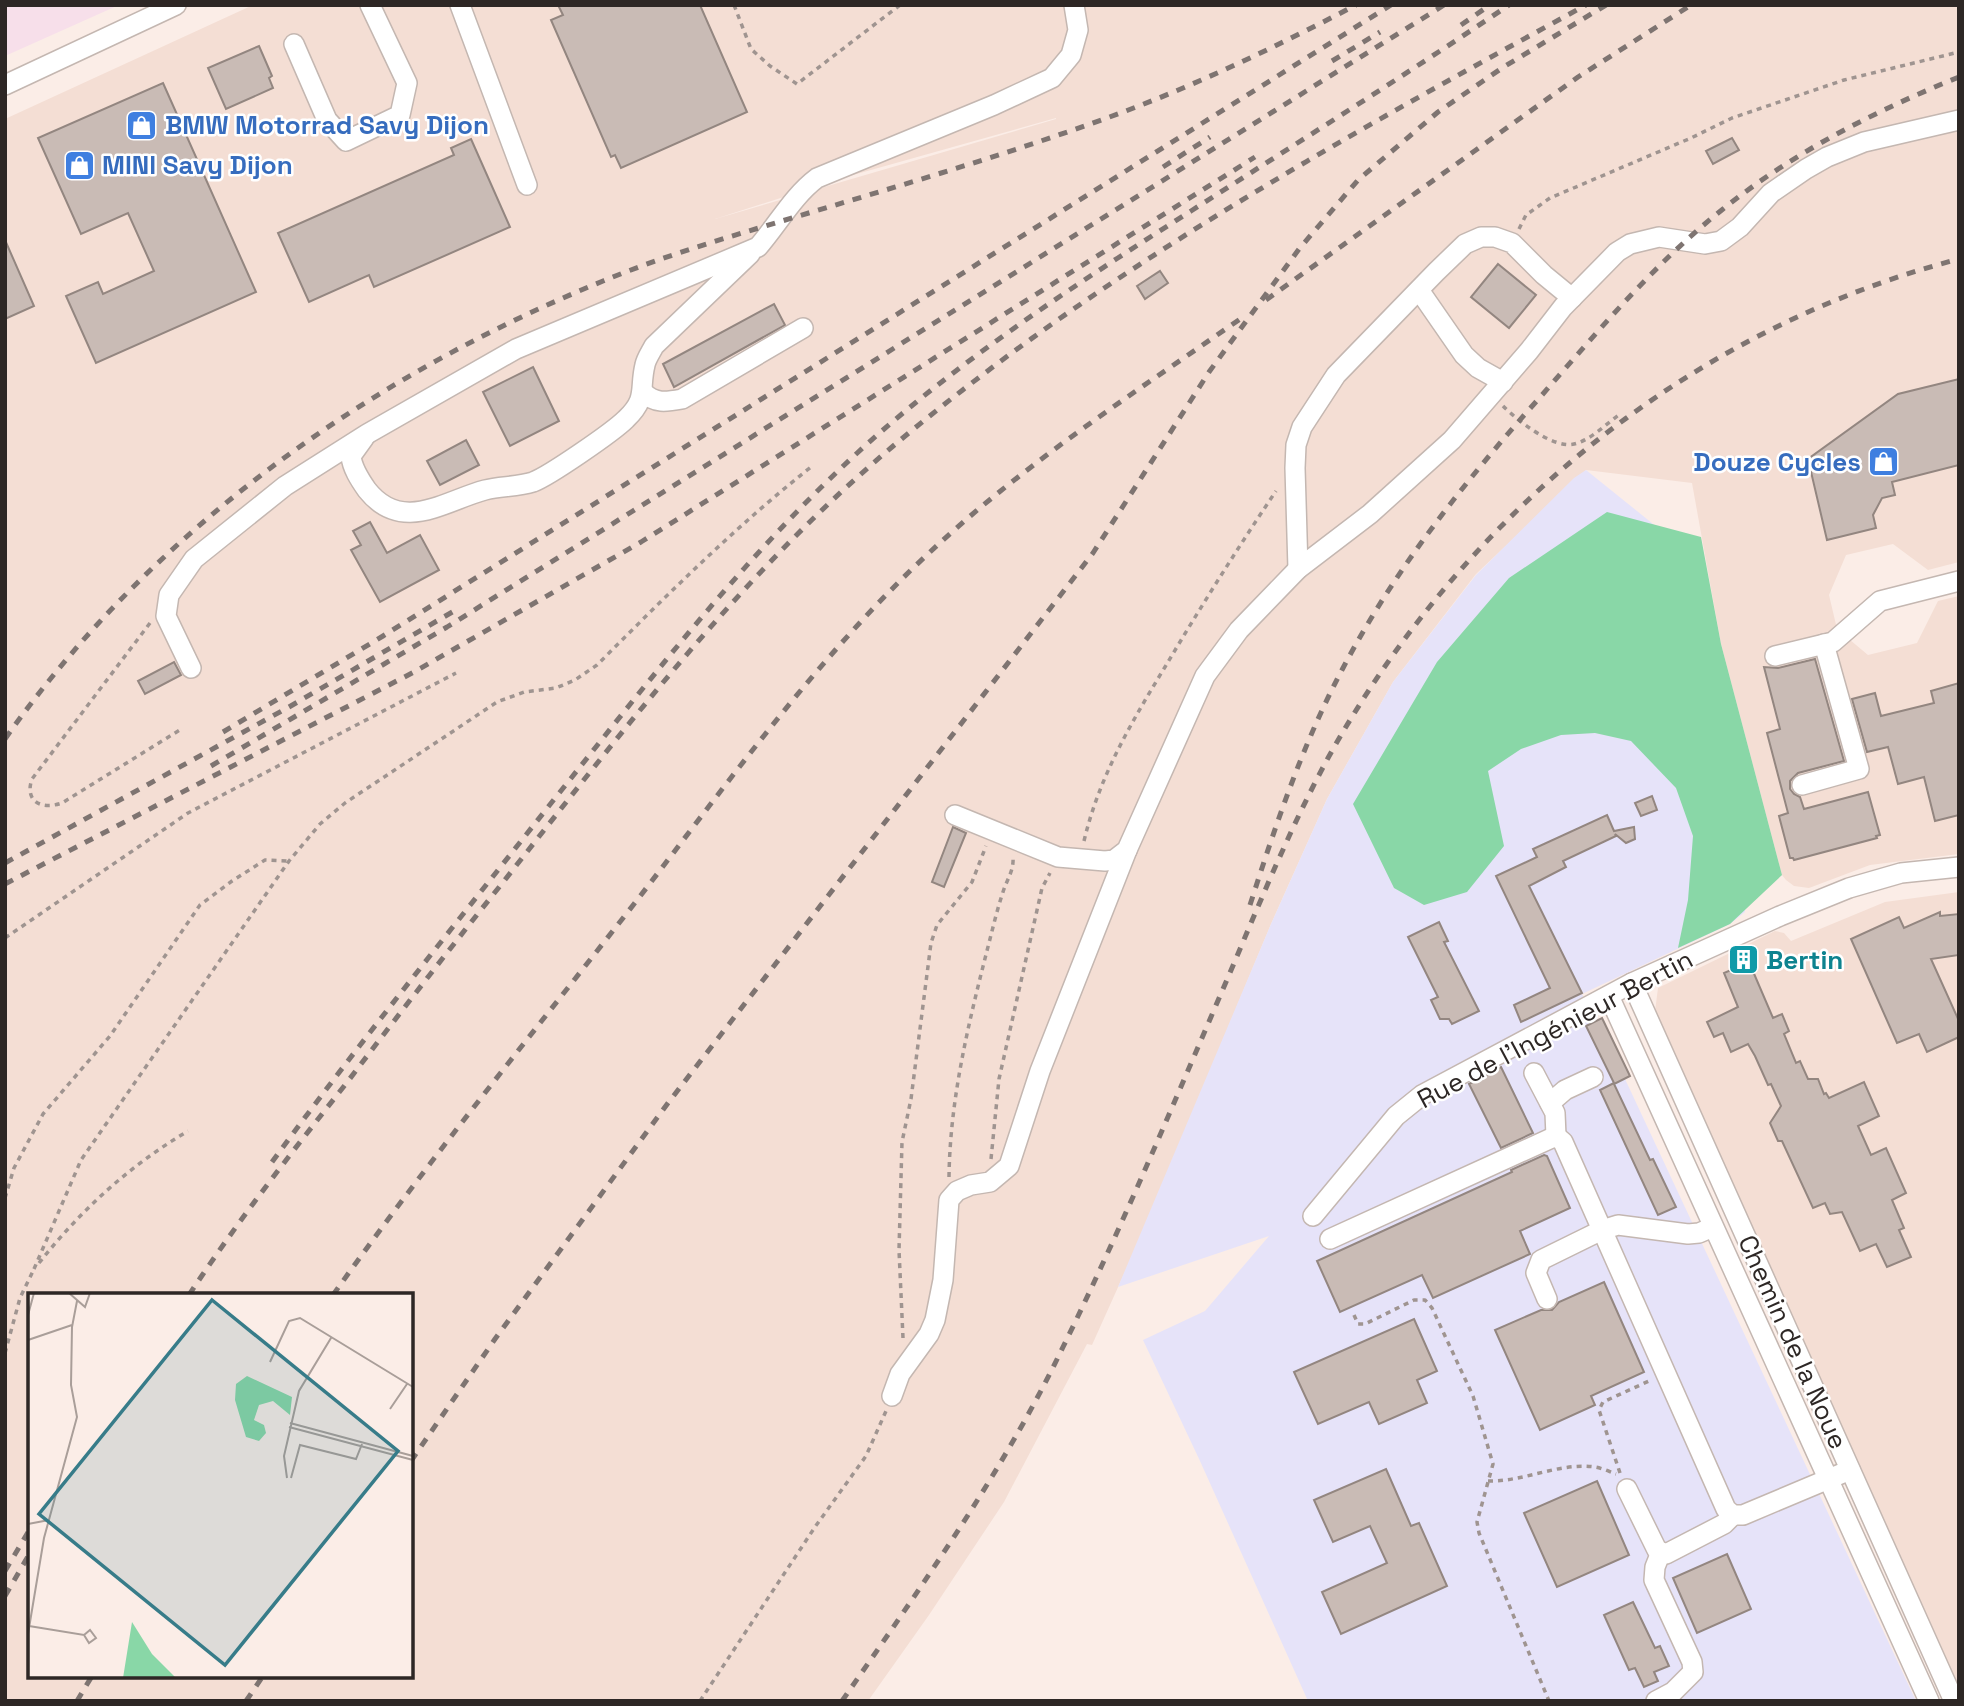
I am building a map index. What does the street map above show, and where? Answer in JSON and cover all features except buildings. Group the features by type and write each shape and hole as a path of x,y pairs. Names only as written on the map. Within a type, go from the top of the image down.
{"street":[{"path":"8,81 176,5"},
{"path":"294,44 327,120 346,141 400,115 407,83 370,5"},
{"path":"460,5 527,185"},
{"path":"367,434 351,456 361,482 372,496 406,514 431,510 485,490 534,481 625,420 638,406 643,392 645,365 654,346 758,247 803,189 817,178 994,105 1052,78 1071,55 1078,30 1074,5"},
{"path":"892,1396 900,1374 929,1334 935,1320 943,1280 949,1200 957,1191 990,1182 1009,1166 1040,1071 1126,850 1205,676 1239,630 1298,569 1338,539 1452,440 1572,298 1617,252 1630,244 1659,237 1705,244 1721,241 1740,227 1771,193 1827,157 1864,142 1959,120"},
{"path":"1298,569 1295,468 1296,445 1302,427 1336,375 1419,289 1465,244 1481,237 1495,237 1511,243 1572,298"},
{"path":"191,668 166,616 169,595 194,559 285,486 367,434 516,349 758,247"},
{"path":"1419,289 1464,355 1497,388"},
{"path":"643,392 650,399 662,402 682,399 803,328"},
{"path":"1775,656 1833,642 1880,601 1959,581"},
{"path":"1802,785 1859,769 1824,644"},
{"path":"955,815 1058,858 1114,860 1126,850"},
{"name":"Rue de l'Ingénieur Bertin","path":"1313,1216 1396,1116 1422,1095 1632,983 1780,916 1849,888 1901,873 1959,867"},
{"name":"Chemin de la Noue","path":"1632,983 1954,1701"},
{"name":"Chemin de la Noue","path":"1609,996 1929,1701"},
{"path":"1534,1073 1555,1113 1556,1136 1563,1142 1726,1509 1733,1515 1743,1515 1850,1470"},
{"path":"1550,1102 1565,1090 1593,1077"},
{"path":"1330,1238 1556,1136"},
{"path":"1547,1298 1536,1273 1541,1260 1602,1230 1630,1226 1688,1234 1713,1227"},
{"path":"1623,1482 1657,1550 1667,1554 1724,1524 1733,1515"},
{"path":"1656,1701 1673,1692 1693,1672 1692,1662 1654,1580 1655,1567 1661,1552"}],"path":[{"path":"734,5 751,49 797,84 900,5"},
{"path":"1511,243 1525,215 1550,198 1732,118 1844,80 1959,52"},
{"path":"1497,388 1525,426 1566,445 1578,443 1591,436 1620,414"},
{"path":"5,1353 20,1298 81,1160 289,860 320,824 345,803 497,702 524,692 555,688 575,680 597,664 774,496 811,467"},
{"path":"1079,860 1096,798 1122,738 1240,545 1295,468"},
{"path":"169,595 32,779 29,789 31,796 43,805 62,803 183,728"},
{"path":"5,938 188,813 456,673"},
{"path":"900,1374 903,1350 901,1142 912,1099 931,943 937,925 972,882 985,847 1000,835 1013,854 1013,869 1000,900 967,1028 952,1125 949,1200"},
{"path":"990,1182 999,1080 1042,888 1058,858"},
{"path":"5,1198 14,1168 43,1114 110,1036 200,905 265,860 289,860"},
{"path":"34,1269 71,1223 136,1164 188,1132"},
{"path":"1354,1315 1358,1324 1365,1324 1414,1300 1425,1300 1432,1308 1473,1396 1493,1464 1477,1522 1479,1533 1549,1701"},
{"path":"1623,1482 1599,1410 1603,1402 1666,1374"},
{"path":"700,1701 808,1537 866,1456 892,1396"},
{"path":"1488,1481 1507,1481 1567,1468 1595,1467 1623,1482"}],"shaded area":[{"path":"5,5 119,5 5,56"},
{"path":"253,5 1959,5 1959,562 1928,570 1893,544 1846,555 1829,595 1837,629 1868,655 1917,643 1938,601 1959,596 1959,854 1870,865 1809,888 1794,886 1786,880 1782,875 1721,644 1692,483 1586,470 1476,574 1393,682 1327,799 1271,924 1146,1225 1092,1345 1087,1344 1004,1502 868,1701 5,1701 5,119","holes":["1056,119 715,219 846,177"]},
{"path":"1586,470 1673,540 1745,912 1730,924 1582,994 1595,1021 1602,1018 1630,1076 1625,1079 1916,1701 1308,1701 1143,1340 1205,1311 1269,1236 1118,1287 1271,924 1327,799 1393,682 1476,575 1574,478"},
{"path":"1959,892 1959,1691 1654,1019 1658,988 1775,931 1784,933 1791,941 1885,902"}],"green space":[{"path":"1607,512 1701,537 1721,644 1782,875 1730,924 1678,948 1688,900 1693,836 1676,788 1631,741 1595,733 1561,735 1521,749 1488,771 1504,846 1467,892 1424,905 1394,888 1353,804 1437,662 1509,578"}],"railway":[{"path":"5,739 63,663 127,593 197,528 271,468 349,413 431,364 516,320 647,264 975,162 1124,112 1225,69 1356,5"},
{"path":"223,732 383,636 1391,5"},
{"path":"211,766 447,627 1444,5"},
{"path":"1461,25 1490,5"},
{"path":"272,1162 410,981 675,649 761,549 854,456 937,385 1044,308 1509,5"},
{"path":"190,1293 285,1162 638,713 734,601 837,496 892,447 972,383 1141,264 1316,156 1586,5"},
{"path":"413,1458 495,1339 668,1103 1093,553 1209,372 1299,249 1358,180 1438,112 1502,68 1606,5"},
{"path":"1266,300 1578,77 1691,5"},
{"path":"1332,61 1380,32"},
{"path":"1250,905 1303,755 1343,668 1409,560 1460,492 1514,427 1628,298 1674,252 1723,209 1778,169 1836,134 1959,77"},
{"path":"1163,167 1210,137"},
{"path":"5,884 414,672 641,542 1255,157"},
{"path":"842,1701 960,1528 1040,1393 1127,1211 1274,869 1314,785 1383,670 1445,588 1515,512 1592,444 1676,384 1765,332 1860,291 1959,259"},
{"path":"334,1293 443,1146 739,767 812,677 889,592 966,519 1004,488 1082,429 1243,317"},
{"path":"5,863 289,707 454,611"},
{"path":"5,1571 28,1532"},
{"path":"5,1596 28,1556"},
{"path":"77,1701 91,1678"},
{"path":"246,1701 262,1678"}],"place":[{"name":"BMW Motorrad Savy Dijon","path":"142,125"},
{"name":"MINI Savy Dijon","path":"79,165"},
{"name":"Douze Cycles","path":"1884,462"},
{"name":"Bertin","path":"1743,960"}]}
